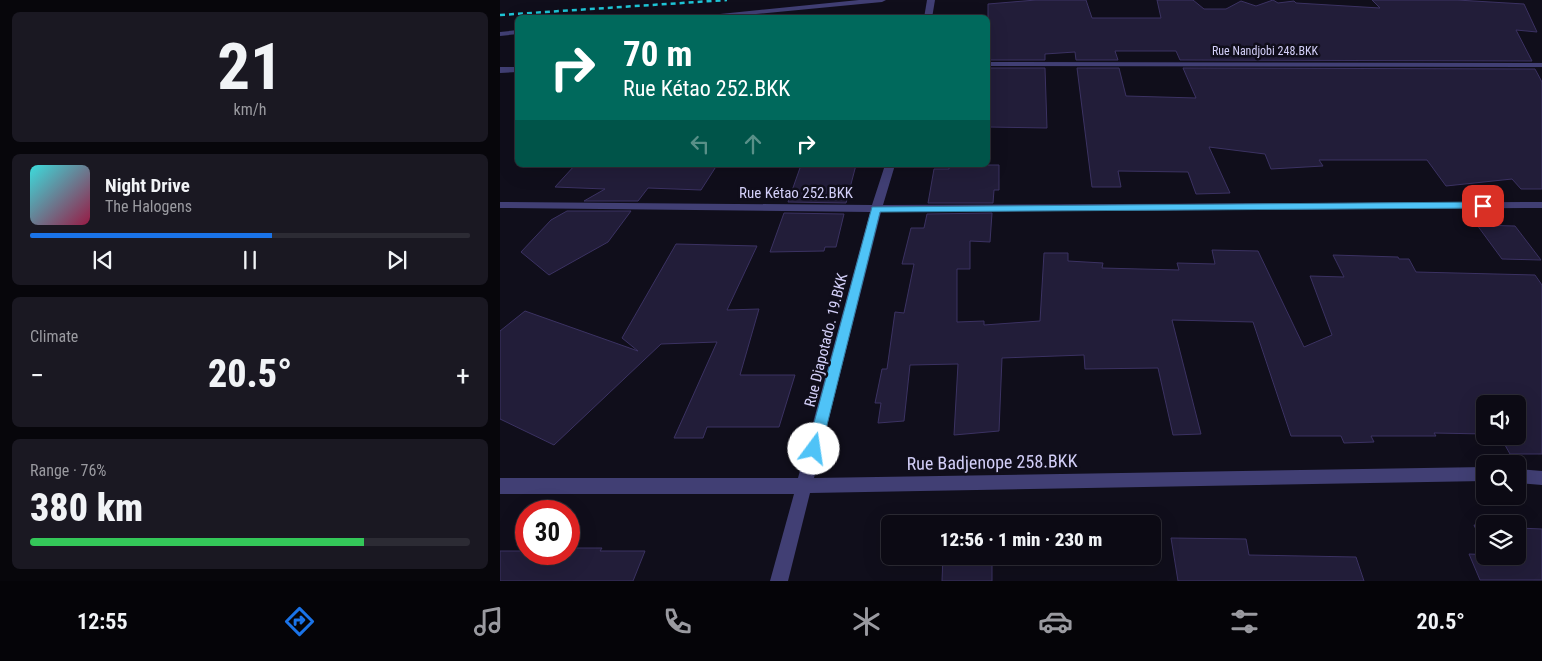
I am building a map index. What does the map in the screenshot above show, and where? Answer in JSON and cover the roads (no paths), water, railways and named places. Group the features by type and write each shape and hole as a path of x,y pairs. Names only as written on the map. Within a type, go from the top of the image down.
{"street":[{"path":"717,15 882,0"},
{"path":"928,15 931,0"},
{"path":"500,34 515,32"},
{"name":"Rue Nandjobi 248.BKK","path":"990,64 1542,65"},
{"path":"500,70 515,69"},
{"name":"Rue Djapotado. 19.BKK","path":"779,581 876,209 889,167"},
{"name":"Rue Kétao 252.BKK","path":"500,206 876,209 1542,205"},
{"name":"Rue Badjenope 258.BKK","path":"500,486 805,486 1476,474"},
{"path":"1526,477 1542,478"}],"railway":[{"path":"500,15 727,0"}]}
